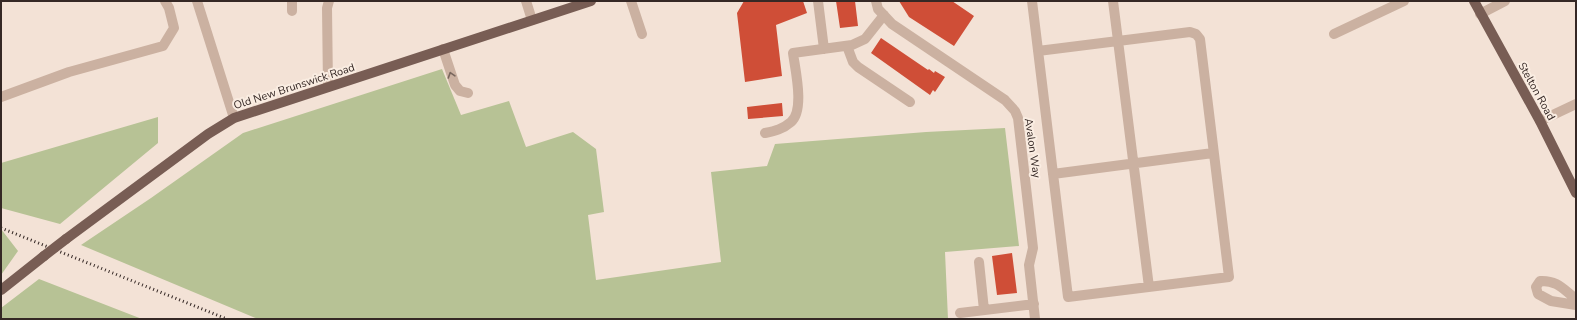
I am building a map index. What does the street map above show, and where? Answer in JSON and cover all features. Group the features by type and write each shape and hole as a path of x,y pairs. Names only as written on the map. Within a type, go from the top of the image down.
{"main road":[{"name":"Old New Brunswick Road","path":"1,290 66,239 208,134 234,118 591,1"},
{"name":"Stelton Road","path":"1474,1 1540,121 1576,193"}],"street":[{"path":"1,97 69,72 162,46 174,28 169,8 165,1"},
{"path":"197,1 234,118"},
{"path":"328,87 327,8 329,1"},
{"path":"526,1 532,20"},
{"path":"631,1 642,34"},
{"path":"818,1 824,49"},
{"name":"Avalon Way","path":"876,1 878,9 892,24 1005,100 1015,111 1018,118 1033,248 1029,265 1035,319"},
{"path":"1032,1 1038,51 1068,297 1229,277 1200,39 1196,34 1190,32 1038,51"},
{"path":"1113,1 1149,287"},
{"path":"1334,34 1404,1"},
{"path":"1480,14 1505,1"},
{"path":"765,133 780,129 791,122 795,116 798,96 793,52 852,45 865,38 884,15"},
{"path":"847,46 853,62 858,68 910,102"},
{"path":"443,49 455,85 460,91 468,93"},
{"path":"1540,121 1576,104"},
{"path":"1053,174 1214,153"},
{"path":"979,262 984,310"},
{"path":"1576,299 1556,284 1549,281 1540,281 1536,287 1538,294 1551,301 1576,305"},
{"path":"960,313 1034,304"}],"green space":[{"path":"442,69 461,115 509,101 526,147 573,132 596,149 604,212 588,215 596,280 721,262 711,172 767,166 775,144 926,132 1005,128 1019,246 945,252 948,319 258,319 81,245 243,133"},
{"path":"158,117 158,143 60,224 1,208 1,163"},
{"path":"1,229 18,251 1,275"},
{"path":"39,279 142,319 1,319 1,308"}],"building":[{"path":"744,1 803,1 807,13 776,25 782,76 745,82 737,13"},
{"path":"836,1 855,1 858,26 840,28"},
{"path":"899,1 952,1 974,16 954,46 909,17"},
{"path":"881,38 928,70 929,69 934,73 935,71 945,77 935,92 933,90 930,95 871,53"},
{"path":"782,103 783,116 748,119 747,107"},
{"path":"1012,253 1017,293 997,295 992,256"}],"railway":[{"path":"1,228 227,319"}]}
